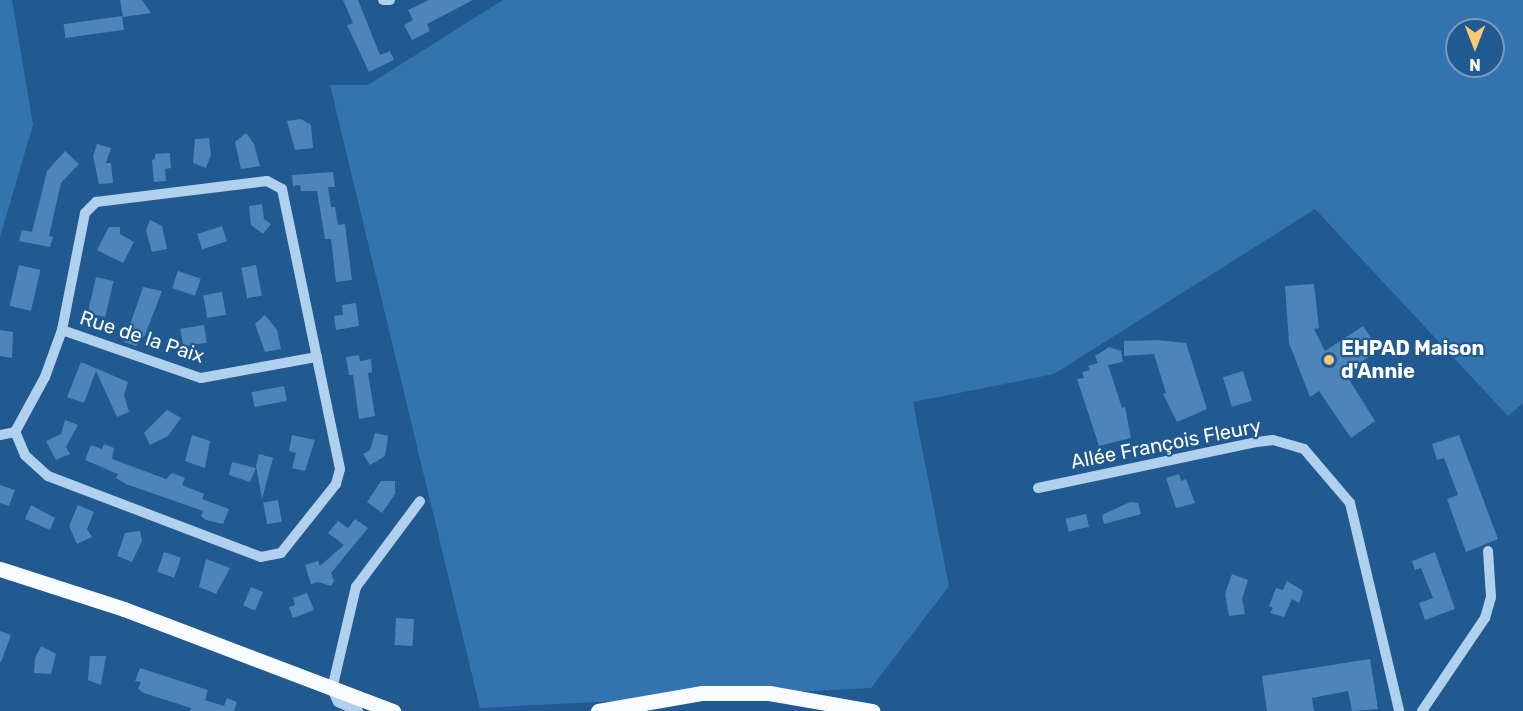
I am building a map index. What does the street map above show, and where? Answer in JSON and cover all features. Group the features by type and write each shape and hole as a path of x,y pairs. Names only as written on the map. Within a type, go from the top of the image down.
{"main road":[{"path":"0,569 124,609 393,711"},
{"path":"598,711 702,693 769,693 872,711"}],"street":[{"path":"0,435 15,432 40,388 62,330 85,213 96,202 267,181 282,189 340,469 336,484 281,553 261,557 48,476 25,455 15,432"},
{"name":"Rue de la Paix","path":"62,330 201,378 317,357"},
{"name":"Allée François Fleury","path":"1038,488 1265,441 1304,449 1350,503 1399,711"},
{"path":"358,711 338,702 332,689 356,587 420,501"},
{"path":"1422,711 1485,618 1491,597 1488,551"}],"shaded area":[{"path":"0,0 12,0 33,125 0,237"},
{"path":"503,0 1523,0 1523,403 1508,416 1315,209 1054,374 913,402 949,586 871,688 480,708 330,85 368,85"}],"building":[{"path":"120,0 142,0 151,13 123,17"},
{"path":"343,0 358,0 380,55 390,51 394,60 369,72 347,25 353,23"},
{"path":"429,0 473,0 427,24 430,31 412,40 404,25 413,20 408,10"},
{"path":"122,16 124,30 66,38 64,24"},
{"path":"301,119 311,125 313,148 295,150 287,121"},
{"path":"246,133 254,144 260,166 241,169 235,142"},
{"path":"209,138 211,155 206,168 193,163 195,139"},
{"path":"97,144 111,148 106,163 111,163 113,183 99,184 93,156"},
{"path":"65,151 79,164 61,183 49,236 53,237 50,247 19,241 22,230 32,232 47,171"},
{"path":"170,153 171,168 165,169 166,181 154,182 152,160 155,159 155,154"},
{"path":"333,172 335,187 328,187 331,207 335,207 338,225 345,224 352,280 336,282 331,239 325,239 317,191 301,191 300,185 293,186 292,175"},
{"path":"262,204 264,219 271,224 263,234 251,225 249,206"},
{"path":"150,220 162,226 167,249 152,252 146,231"},
{"path":"222,226 227,241 202,249 197,234"},
{"path":"109,227 120,227 120,234 134,242 123,263 97,250"},
{"path":"19,265 40,270 31,311 10,306"},
{"path":"256,265 262,295 247,298 241,268"},
{"path":"178,271 201,279 195,296 172,288"},
{"path":"96,277 114,281 105,317 88,313"},
{"name":"EHPAD Maison d'Annie","path":"1314,284 1319,328 1314,329 1325,351 1363,326 1379,350 1345,373 1375,421 1351,438 1319,391 1310,397 1289,343 1285,286"},
{"path":"143,287 162,291 145,335 136,346 124,342"},
{"path":"222,292 226,315 207,318 203,295"},
{"path":"356,303 359,326 336,330 334,316 343,315 342,305"},
{"path":"265,315 277,330 281,349 265,352 255,324"},
{"path":"204,325 207,343 183,347 180,329"},
{"path":"0,330 13,332 12,358 0,356"},
{"path":"1157,340 1186,343 1207,409 1177,422 1163,394 1166,393 1154,354 1124,356 1124,341"},
{"path":"1109,347 1121,351 1123,362 1108,365 1122,408 1125,407 1131,438 1099,446 1077,379 1084,378 1082,372 1090,370 1088,366 1098,363 1095,356"},
{"path":"359,355 360,361 371,359 372,372 368,373 375,416 359,419 353,375 349,375 346,357"},
{"path":"81,362 128,382 124,395 129,412 117,417 96,371 84,403 67,397"},
{"path":"1243,371 1252,401 1232,407 1223,377"},
{"path":"284,386 287,401 254,407 252,392"},
{"path":"167,410 181,418 168,436 150,445 144,433"},
{"path":"65,420 78,425 66,447 70,454 56,460 46,441 61,434"},
{"path":"375,433 388,436 385,456 370,465 363,454 370,450"},
{"path":"192,435 210,441 205,468 185,461"},
{"path":"292,435 315,440 305,471 292,468 296,453 289,451"},
{"path":"1459,435 1498,539 1466,552 1447,499 1458,495 1444,458 1437,460 1432,444"},
{"path":"104,444 114,448 112,459 166,479 172,473 185,478 182,485 204,494 202,499 229,509 223,524 206,520 201,516 203,511 126,484 116,478 118,474 85,460 91,445 102,449"},
{"path":"259,454 273,458 262,499 256,466"},
{"path":"232,462 256,468 250,482 229,475"},
{"path":"1179,474 1181,481 1186,479 1195,503 1176,508 1166,478"},
{"path":"381,481 395,481 395,494 382,513 367,502"},
{"path":"0,485 15,490 9,506 0,503"},
{"path":"278,500 282,522 267,524 263,503"},
{"path":"1130,502 1138,503 1141,514 1104,524 1102,515"},
{"path":"31,505 55,518 50,530 25,519"},
{"path":"78,505 94,512 87,529 92,537 77,544 69,526"},
{"path":"1086,514 1089,527 1068,531 1066,519"},
{"path":"355,519 368,528 331,573 334,581 331,586 318,582 311,584 305,565 318,561 320,566 344,545 328,533 338,521 348,528"},
{"path":"140,531 142,541 132,562 117,556 125,533"},
{"path":"164,552 181,558 174,578 157,572"},
{"path":"1435,552 1455,609 1425,620 1419,603 1433,598 1421,568 1415,570 1412,561"},
{"path":"206,559 230,568 216,594 199,587"},
{"path":"1232,574 1248,580 1242,599 1245,614 1229,616 1225,594"},
{"path":"1287,581 1303,591 1299,603 1292,599 1284,617 1270,613 1273,608 1269,606 1276,588 1283,590"},
{"path":"251,587 263,592 255,610 243,605"},
{"path":"307,593 314,610 293,618 289,607 295,605 293,598"},
{"path":"396,618 414,619 413,646 395,645"},
{"path":"0,631 11,635 1,662 0,662"},
{"path":"41,646 56,654 51,674 34,673 35,658"},
{"path":"90,656 106,656 101,685 88,680"},
{"path":"1370,659 1378,709 1352,711 1348,691 1312,698 1314,711 1267,711 1262,676"},
{"path":"140,668 208,690 205,700 224,706 227,698 237,702 234,711 190,711 191,708 144,693 138,689 141,682 135,681"}],"place":[{"name":"EHPAD Maison d'Annie","path":"1329,360"}]}
